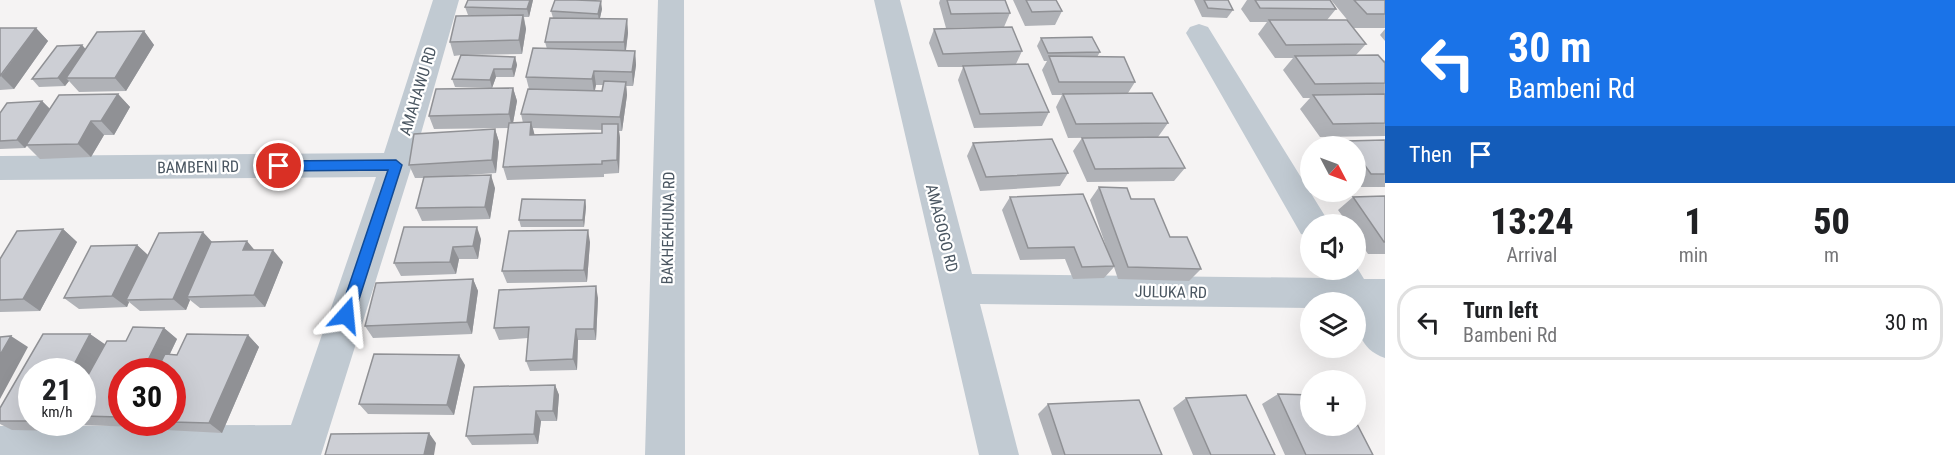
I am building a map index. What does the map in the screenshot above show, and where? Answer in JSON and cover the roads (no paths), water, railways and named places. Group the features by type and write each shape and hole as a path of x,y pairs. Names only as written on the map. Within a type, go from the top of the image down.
{"street":[{"name":"AMAHAWU RD","path":"303,450 396,165 446,0"},
{"name":"BAKHEKHUNA RD","path":"665,455 671,0"},
{"name":"AMAGOGO RD","path":"887,0 999,455"},
{"path":"1198,33 1306,214"},
{"name":"BAMBENI RD","path":"0,168 396,165"},
{"name":"JULUKA RD","path":"957,290 1360,286"},
{"path":"1360,286 1385,342"},
{"path":"0,446 303,450"}]}
